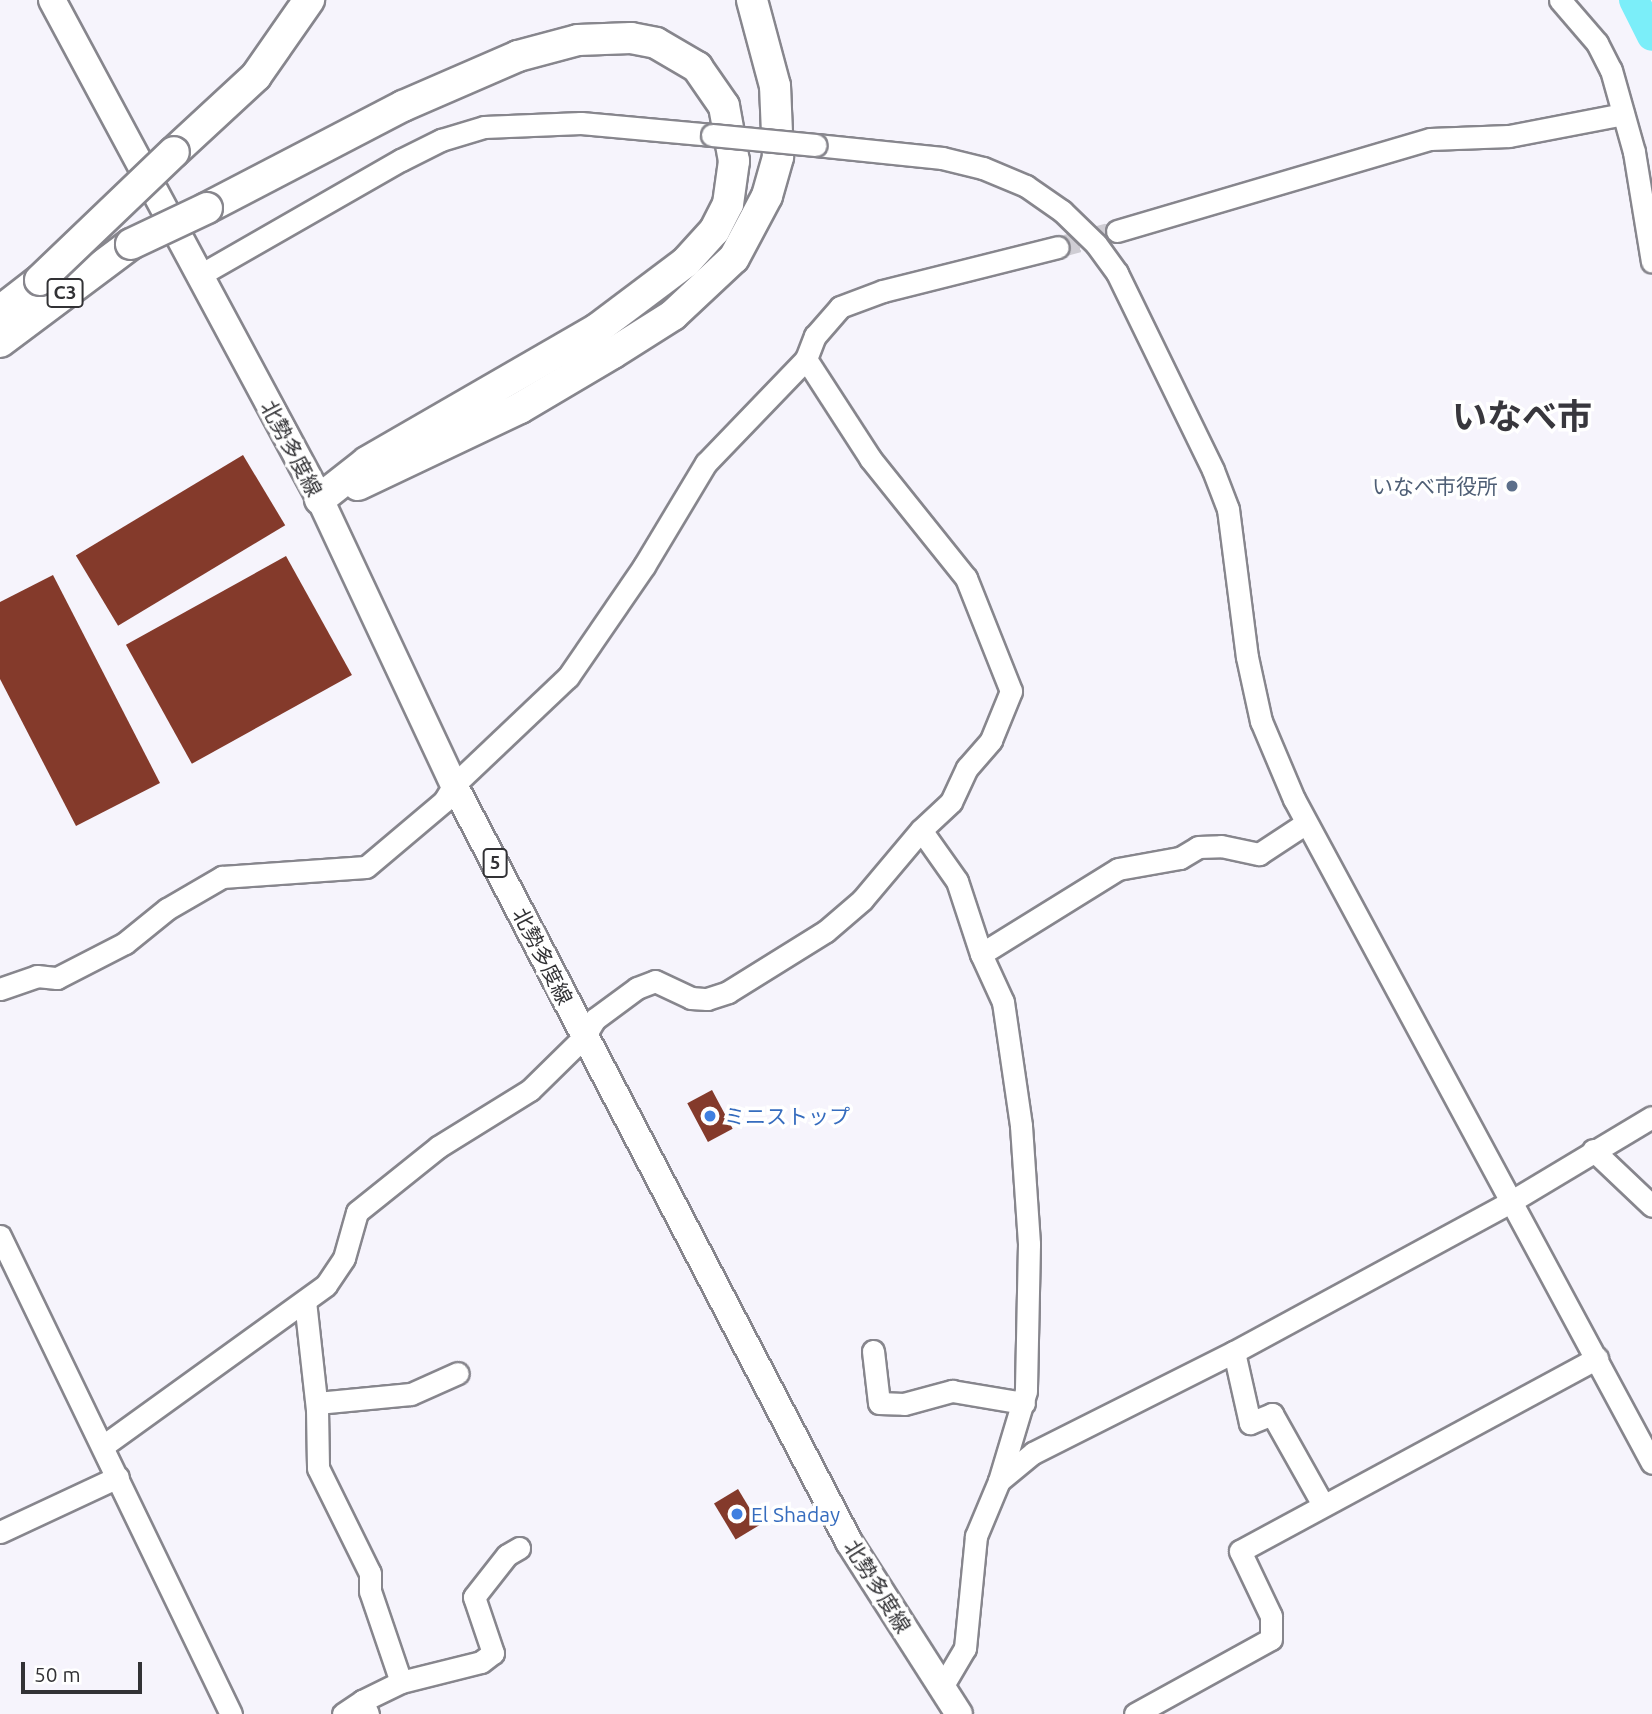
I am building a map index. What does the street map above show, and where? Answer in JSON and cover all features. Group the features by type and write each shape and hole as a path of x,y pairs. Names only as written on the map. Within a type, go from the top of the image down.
{"highway":[{"name":"C3","path":"0,311 40,280 256,76 309,0"},
{"path":"320,499 376,479 520,408 673,316 734,258 768,196 778,157 775,86 752,0"},
{"name":"C3","path":"0,342 131,244 207,208 403,106 518,56 578,40 631,38 656,43 697,68 724,106 734,161 728,204 714,231 686,262 597,329 367,462 320,499"}],"main road":[{"name":"北勢多度線","path":"52,0 320,499 454,785 849,1542 959,1714"}],"street":[{"path":"1560,0 1597,43 1611,70 1623,114 1652,262"},
{"path":"1117,231 1430,139 1508,136 1623,114"},
{"path":"200,275 441,139 484,127 581,123 942,158 1004,177 1062,211 1117,273 1189,419 1228,509 1247,657 1261,721 1306,823 1652,1463"},
{"path":"0,989 37,976 57,978 125,943 167,909 222,877 366,867 444,801 454,785 568,677 644,566 706,463 806,359 815,336 841,307 883,291 1058,247"},
{"path":"103,1446 326,1285 344,1258 357,1212 438,1147 530,1090 584,1037 595,1019 655,981 691,998 708,999 739,985 826,932 862,900 921,830 951,803 967,768 991,740 1006,713 1011,691 966,578 870,458 806,359"},
{"path":"981,954 1118,869 1180,858 1198,847 1220,845 1259,854 1306,823"},
{"path":"921,830 957,881 981,954 1003,1002 1021,1126 1030,1304 1024,1403 1001,1462 999,1481 976,1536 965,1648 942,1687"},
{"path":"999,1481 1033,1453 1234,1352 1510,1202 1652,1117"},
{"path":"1593,1150 1652,1206"},
{"path":"0,1236 232,1714"},
{"path":"305,1301 317,1403 318,1468 370,1573 370,1591 401,1682"},
{"path":"873,1351 879,1403 904,1404 952,1391 1024,1403"},
{"path":"1234,1352 1250,1423 1272,1414 1322,1503"},
{"path":"1135,1714 1271,1639 1271,1616 1240,1551 1322,1503 1597,1357"},
{"path":"317,1403 411,1394 457,1373"},
{"path":"0,1532 118,1477"},
{"path":"343,1714 365,1707 401,1682 481,1662 493,1653 474,1597 507,1555 519,1548"}],"building":[{"path":"243,455 285,525 118,626 76,555"},
{"path":"286,556 352,675 192,764 126,645"},
{"path":"53,575 160,783 76,826 0,679 0,602"},
{"name":"ミニストップ","path":"712,1090 733,1129 708,1142 687,1103"},
{"name":"El Shaday","path":"738,1489 760,1525 736,1539 714,1503"}],"waterway":[{"path":"1634,0 1652,36"}],"tunnel":[{"path":"1058,247 1117,231"}],"place":[{"name":"いなべ市役所","path":"1512,486"},
{"name":"ミニストップ","path":"710,1116"},
{"name":"El Shaday","path":"737,1514"}],"district":[{"name":"いなべ市","path":"1522,416"}]}
